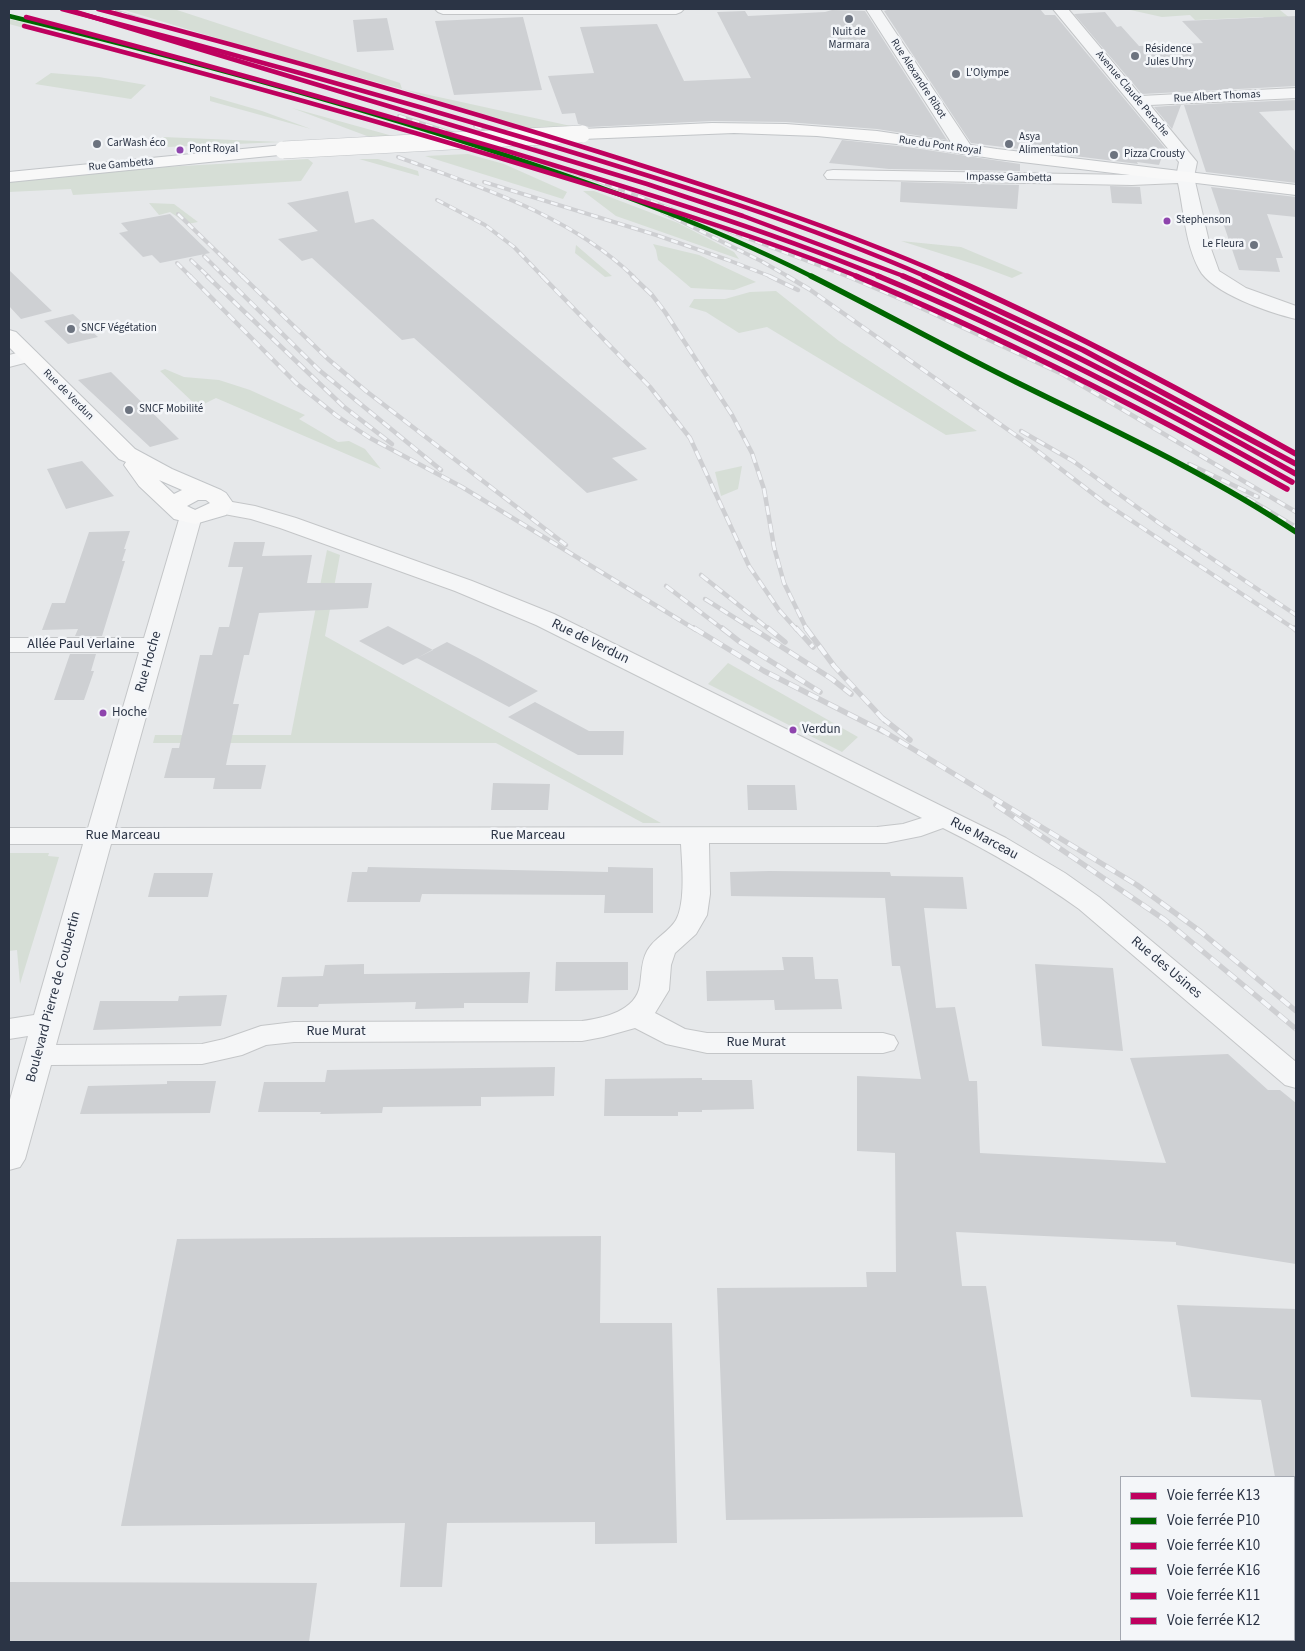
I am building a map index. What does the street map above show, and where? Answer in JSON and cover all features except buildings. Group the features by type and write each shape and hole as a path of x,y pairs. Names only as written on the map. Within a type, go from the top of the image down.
{"main road":[{"name":"Rue du Pont Royal","path":"283,150 712,128 778,128 964,148 1186,181 1296,190"},
{"name":"Rue Gambetta","path":"9,176 283,150"},
{"name":"Rue Gambetta","path":"9,171 139,158 234,154"},
{"name":"Rue de Verdun","path":"9,336 19,358 127,454 147,481 183,512"},
{"name":"Rue de Verdun","path":"127,454 216,501"},
{"path":"183,512 209,514 216,501"}],"street":[{"path":"443,9 676,9"},
{"name":"Rue Alexandre Ribot","path":"872,9 964,148"},
{"name":"Avenue Claude Peroche","path":"1060,9 1188,162 1186,181"},
{"name":"Rue Albert Thomas","path":"1137,101 1296,92"},
{"path":"1050,161 1065,165 1072,171 1071,176 1062,179"},
{"name":"Impasse Gambetta","path":"833,175 1186,181"},
{"path":"1186,181 1205,262 1212,274 1236,289 1296,313"},
{"name":"Rue de Verdun","path":"216,501 267,515 516,606 572,632 943,818"},
{"name":"Rue Hoche","path":"99,836 154,645 183,512"},
{"name":"Allée Paul Verlaine","path":"9,645 154,645"},
{"name":"Rue Marceau","path":"9,836 695,836 895,834 923,828 943,818 1031,865"},
{"name":"Boulevard Pierre de Coubertin","path":"9,1159 99,836"},
{"name":"Rue Murat","path":"39,1055 202,1054 231,1048 261,1036 294,1032 582,1031 611,1026 634,1015 652,997 659,956 664,948 685,929 693,915 695,836"},
{"name":"Rue des Usines","path":"1031,865 1073,890 1296,1078"},
{"name":"Rue Murat","path":"634,1015 677,1037 707,1043 884,1043"},
{"path":"9,1029 47,1023"}],"shaded area":[{"path":"121,9 174,9 400,83 402,89 236,44"},
{"path":"1126,9 1280,10 1296,23 1296,28 1270,25 1263,17 1195,20 1190,15 1162,17"},
{"path":"9,19 236,80 229,83 9,24"},
{"path":"51,73 99,77 146,85 131,99 35,84"},
{"path":"252,84 393,126 246,87"},
{"path":"402,89 580,128 529,130"},
{"path":"210,96 262,111 311,129 210,101"},
{"path":"292,108 400,138 375,139"},
{"path":"163,137 281,142 168,147"},
{"path":"468,154 504,164 567,192 563,199 425,156"},
{"path":"308,159 313,163 301,181 73,195 71,189 9,192 9,182 24,180 164,167"},
{"path":"359,159 378,159 418,171 419,176"},
{"path":"583,191 594,191 678,223 734,252 739,259 616,216"},
{"path":"149,203 174,204 198,222 188,224 170,212 159,215"},
{"path":"901,241 961,247 1023,273 1012,278"},
{"path":"653,244 699,255 756,282 734,290 691,288 658,260"},
{"path":"576,245 612,276 605,277 575,253"},
{"path":"776,291 839,341 977,431 946,435 767,327 739,333 706,312 689,307 694,299 725,299 750,292"},
{"path":"165,369 184,377 219,380 250,390 305,415 299,419 338,442 349,441 365,449 381,469 216,398 198,407 160,371"},
{"path":"742,466 738,489 721,496 715,472"},
{"path":"327,550 340,555 325,636 661,823 643,823 496,743 153,743 155,735 291,735"},
{"path":"728,663 858,737 842,752 708,684"},
{"path":"9,853 49,853 48,856 59,857 20,984 17,950 9,951"}],"railway":[{"path":"108,9 156,24"},
{"path":"399,116 593,179 849,277"},
{"path":"475,126 568,161"},
{"path":"398,157 492,192 553,220 582,236 609,255 634,277"},
{"path":"484,182 656,235 772,277"},
{"path":"437,200 485,225 514,247 543,277"},
{"path":"662,212 789,277"},
{"path":"178,214 243,277"},
{"path":"204,256 224,276"},
{"path":"191,260 209,277"},
{"path":"177,263 190,276"},
{"path":"190,276 296,383 337,416 370,438 462,487 696,630"},
{"path":"207,276 343,406 392,444"},
{"path":"224,276 319,370 441,470"},
{"path":"242,276 328,359 366,391 566,545"},
{"path":"542,276 650,387 690,438 749,566 779,610 797,630"},
{"path":"632,276 652,295 665,312 732,415 752,453 764,489 774,547 784,583 806,628"},
{"path":"769,276 798,290"},
{"path":"787,276 809,289 1031,446 1105,503 1296,630 1294,628"},
{"path":"847,276 917,306 1064,375 1296,512"},
{"path":"1021,431 1073,461 1159,523 1296,615"},
{"path":"1189,464 1258,497"},
{"path":"1247,498 1296,527"},
{"path":"701,575 770,630"},
{"path":"666,586 724,630"},
{"path":"705,599 754,630"},
{"path":"694,628 764,671 884,732"},
{"path":"722,628 740,642 820,692"},
{"path":"752,628 832,679 851,694"},
{"path":"768,628 785,642"},
{"path":"796,628 813,647"},
{"path":"806,628 834,666 882,718"},
{"path":"882,718 910,740"},
{"path":"882,718 885,721"},
{"path":"880,729 1137,885 1201,932 1296,1011"},
{"path":"996,805 1165,920 1296,1029"}],"rail line":[{"name":"K16","path":"62,9 274,66 484,126 674,184 816,232 918,273 1029,323 1137,377 1296,464"},
{"name":"K13","path":"66,9 647,184 838,250 956,298 1072,353 1296,474"},
{"name":"K12","path":"98,9 322,70 545,135 704,185 824,226 919,264 1029,313 1137,367 1296,454"},
{"name":"P10","path":"9,16 169,56 380,116 485,148 642,203 744,245 841,291 1000,374 1188,467 1296,532"},
{"name":"K10","path":"26,17 216,68 467,139 613,183 819,252 915,291 1025,341 1133,395 1292,482"},
{"name":"K11","path":"24,26 213,76 464,147 693,218 816,260 967,323 1075,375 1287,489"}],"place":[{"name":"Nuit de Marmara","path":"849,19"},
{"name":"Résidence Jules Uhry","path":"1135,56"},
{"name":"L'Olympe","path":"956,74"},
{"name":"CarWash éco","path":"97,144"},
{"name":"Asya Alimentation","path":"1009,144"},
{"name":"Pont Royal","path":"180,150"},
{"name":"Pizza Crousty","path":"1114,155"},
{"name":"Stephenson","path":"1167,221"},
{"name":"Le Fleura","path":"1254,245"},
{"name":"SNCF Végétation","path":"71,329"},
{"name":"SNCF Mobilité","path":"129,410"},
{"name":"Hoche","path":"103,713"},
{"name":"Verdun","path":"793,730"}]}
